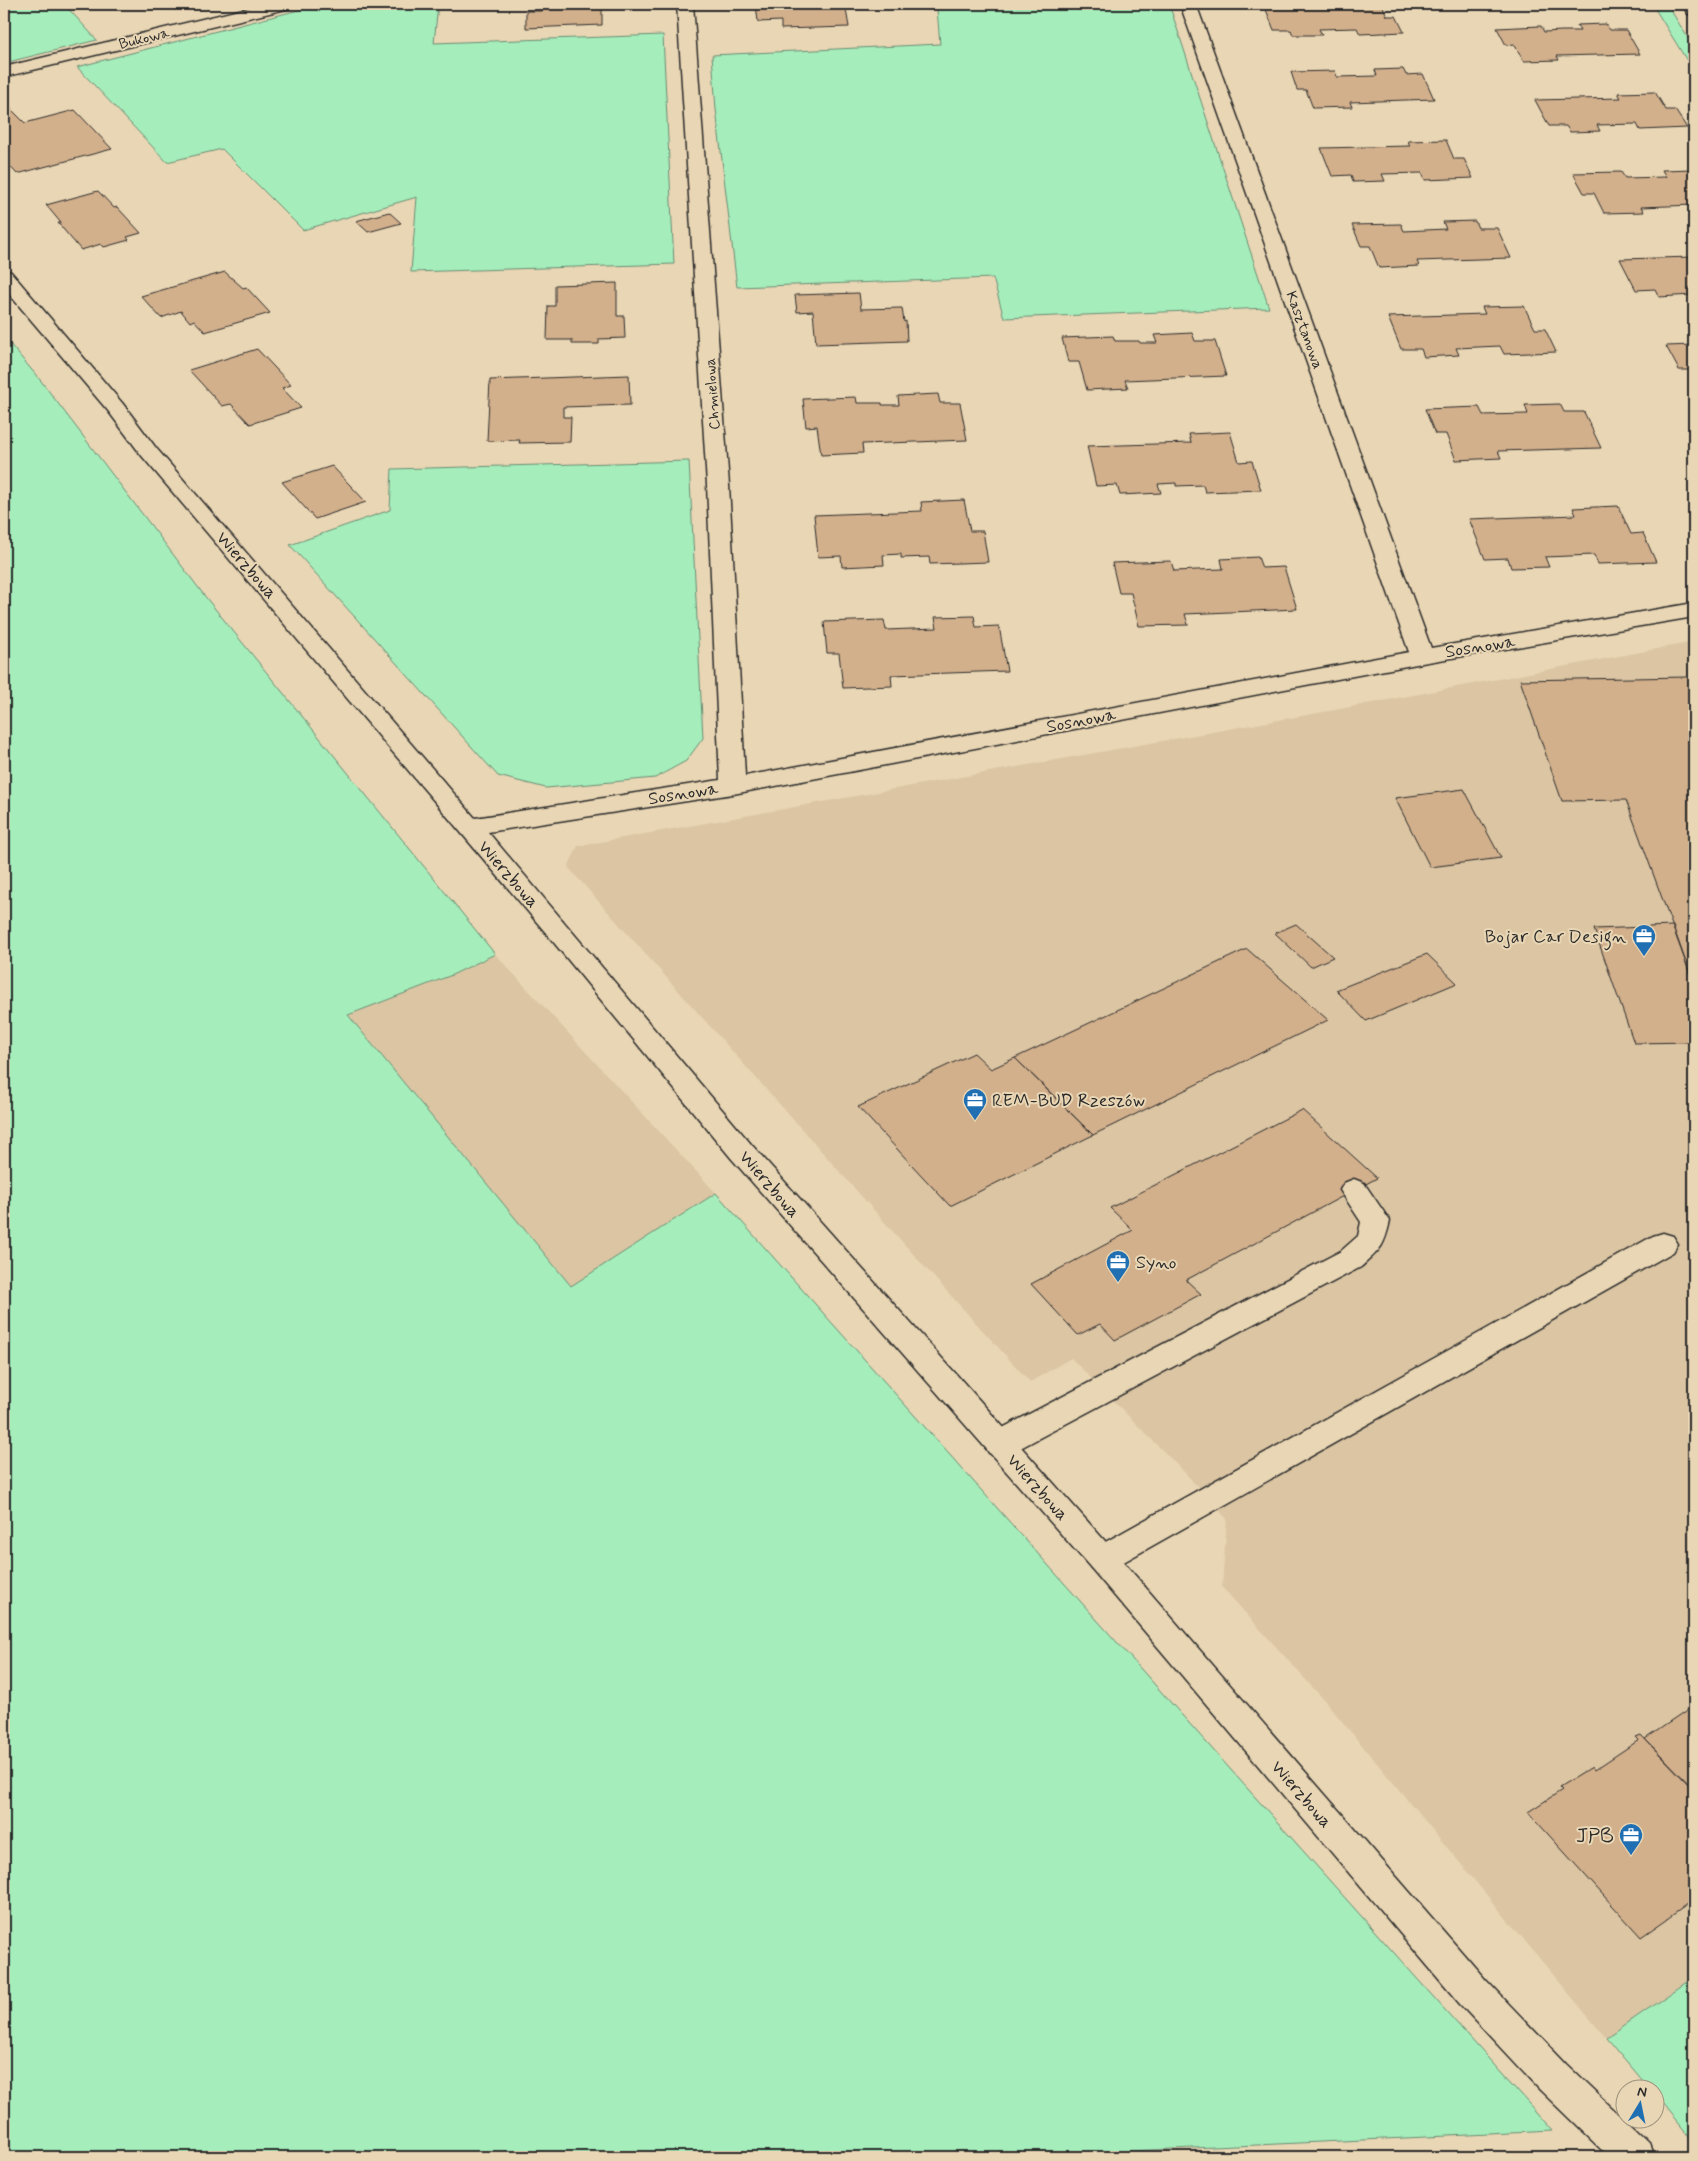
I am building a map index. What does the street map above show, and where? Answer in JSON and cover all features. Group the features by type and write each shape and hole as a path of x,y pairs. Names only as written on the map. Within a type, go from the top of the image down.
{"street":[{"name":"Bukowa","path":"4,72 284,4"},
{"name":"Chmielowa","path":"685,4 718,484 733,786"},
{"name":"Kasztanowa","path":"1188,4 1422,656"},
{"path":"1690,4 1694,10"},
{"name":"Wierzbowa","path":"4,276 116,408 150,452 741,1151 1102,1559 1472,1991 1553,2077 1636,2157"},
{"name":"Sosnowa","path":"468,827 733,786 1422,656 1694,610"},
{"path":"1000,1444 1352,1259 1371,1241 1376,1221 1354,1190"},
{"path":"1102,1559 1663,1244"}],"shaded area":[{"path":"1694,642 1694,1977 1606,2038 1326,1702 1222,1587 1227,1519 1187,1475 1071,1358 1030,1382 922,1264 568,867 578,846 1340,709"},
{"path":"495,954 716,1193 571,1286 348,1015 452,975"}],"green space":[{"path":"4,4 64,4 97,40 4,63"},
{"path":"322,4 438,4 434,43 663,35 674,264 411,272 417,197 303,230 222,149 167,162 77,67"},
{"path":"1089,4 1169,4 1269,308 1004,318 993,278 737,287 716,109 712,55 940,44 937,9"},
{"path":"1652,4 1667,4 1694,48 1694,72"},
{"path":"4,337 41,381 207,599 495,954 452,975 348,1015 571,1286 716,1193 1553,2131 1003,2157 4,2157"},
{"path":"689,461 703,738 686,761 655,778 546,788 498,776 290,545 390,510 392,469"},
{"path":"1694,1977 1694,2143 1666,2109 1666,2078 1640,2078 1606,2038"}],"building":[{"path":"543,4 597,4 597,9 602,9 602,25 526,28 526,11 542,11"},
{"path":"756,4 845,4 849,27 781,29 781,21 758,22"},
{"path":"1382,4 1387,16 1396,16 1404,32 1360,34 1357,28 1319,29 1322,35 1293,35 1291,30 1274,30 1265,7"},
{"path":"1606,24 1610,30 1626,30 1640,54 1557,56 1559,60 1524,61 1514,44 1506,45 1497,28 1541,26 1544,32 1580,31 1577,25"},
{"path":"1403,69 1406,75 1423,74 1434,99 1350,102 1352,107 1313,108 1306,90 1297,90 1291,72 1335,71 1337,77 1377,76 1375,70"},
{"path":"1655,92 1666,110 1675,110 1687,128 1640,130 1637,124 1597,125 1600,131 1570,132 1566,126 1549,126 1535,100 1621,98 1618,93"},
{"path":"11,109 25,123 75,110 112,149 17,174 4,160 4,110"},
{"path":"1446,140 1454,159 1464,159 1473,178 1425,180 1422,173 1382,174 1385,181 1353,182 1351,175 1332,176 1321,148 1410,146 1408,141"},
{"path":"1693,169 1694,205 1641,207 1644,212 1604,213 1594,193 1584,193 1573,173 1621,172 1625,178 1666,177 1662,170"},
{"path":"98,191 114,208 117,207 141,233 127,237 129,240 104,247 101,244 81,250 58,223 61,223 46,205"},
{"path":"389,212 401,223 368,232 356,221"},
{"path":"1475,221 1478,228 1497,228 1511,258 1417,261 1419,266 1379,268 1370,246 1361,246 1352,225 1401,224 1404,231 1446,229 1443,222"},
{"path":"1694,257 1694,288 1688,288 1692,295 1659,297 1655,289 1636,290 1620,259"},
{"path":"225,272 243,288 246,287 270,313 205,332 194,320 190,322 181,311 161,318 141,296"},
{"path":"617,283 617,316 624,316 625,338 599,339 599,344 572,344 572,340 547,340 548,306 555,306 555,285"},
{"path":"859,293 861,309 902,308 904,322 906,321 907,341 816,344 813,311 797,312 795,295"},
{"path":"1524,306 1535,329 1545,329 1556,352 1504,354 1500,346 1456,348 1459,355 1424,357 1421,349 1401,349 1388,317 1485,314 1482,307"},
{"path":"1192,333 1195,341 1215,341 1226,376 1125,380 1128,388 1087,390 1079,362 1068,362 1062,338 1113,336 1115,341 1157,343 1154,335"},
{"path":"1694,345 1694,380 1689,370 1679,370 1666,346"},
{"path":"257,349 291,385 282,388 301,408 250,424 231,404 222,406 189,370"},
{"path":"629,375 630,405 563,407 563,417 571,417 570,442 519,443 520,440 487,441 490,380"},
{"path":"938,394 940,403 960,403 967,440 862,444 863,453 821,455 817,426 806,427 803,399 856,397 857,403 899,405 898,396"},
{"path":"1560,404 1564,412 1584,412 1601,448 1498,451 1501,458 1456,460 1446,434 1435,434 1425,409 1479,407 1483,415 1528,414 1525,405"},
{"path":"1230,432 1239,462 1252,461 1261,490 1205,492 1203,485 1176,486 1176,483 1158,484 1161,493 1120,495 1117,485 1096,486 1087,446 1191,443 1189,434"},
{"path":"332,466 366,502 315,519 282,482"},
{"path":"964,500 970,531 983,531 988,562 930,564 929,557 901,558 901,554 883,555 884,565 842,567 841,556 818,557 814,515 922,511 921,502"},
{"path":"1618,506 1631,534 1643,533 1656,562 1598,564 1594,555 1545,557 1549,567 1511,568 1508,558 1485,559 1469,519 1576,515 1573,508"},
{"path":"1258,557 1262,568 1284,567 1297,609 1185,614 1188,625 1139,626 1131,593 1119,593 1112,563 1171,561 1174,571 1223,569 1221,559"},
{"path":"974,616 976,627 999,626 1007,671 891,675 892,686 843,688 839,653 827,653 824,622 884,620 886,630 937,628 935,617"},
{"path":"1688,677 1694,693 1694,985 1626,800 1562,801 1520,680"},
{"path":"1464,789 1501,858 1430,867 1395,798"},
{"path":"1296,924 1333,957 1311,967 1275,933"},
{"name":"Bojar Car Design","path":"1673,926 1694,985 1694,1042 1634,1043 1594,929"},
{"path":"1247,949 1328,1020 1093,1135 1015,1058"},
{"path":"1427,954 1457,983 1366,1021 1336,990"},
{"name":"REM-BUD Rzeszów","path":"974,1053 991,1069 1015,1058 1093,1135 950,1206 858,1107"},
{"path":"1302,1110 1377,1178 1186,1280 1201,1294 1115,1340 1100,1324 1078,1335 1031,1284 1133,1230 1110,1208"},
{"path":"1694,1706 1694,1789 1645,1739"},
{"name":"JPB","path":"1641,1735 1694,1790 1694,1900 1641,1937 1528,1812 1562,1790 1559,1787 1592,1767 1594,1770 1639,1740 1636,1737"}],"place":[{"name":"Bojar Car Design","path":"1644,957"},
{"name":"REM-BUD Rzeszów","path":"975,1121"},
{"name":"Syno","path":"1118,1283"},
{"name":"JPB","path":"1631,1856"}]}
